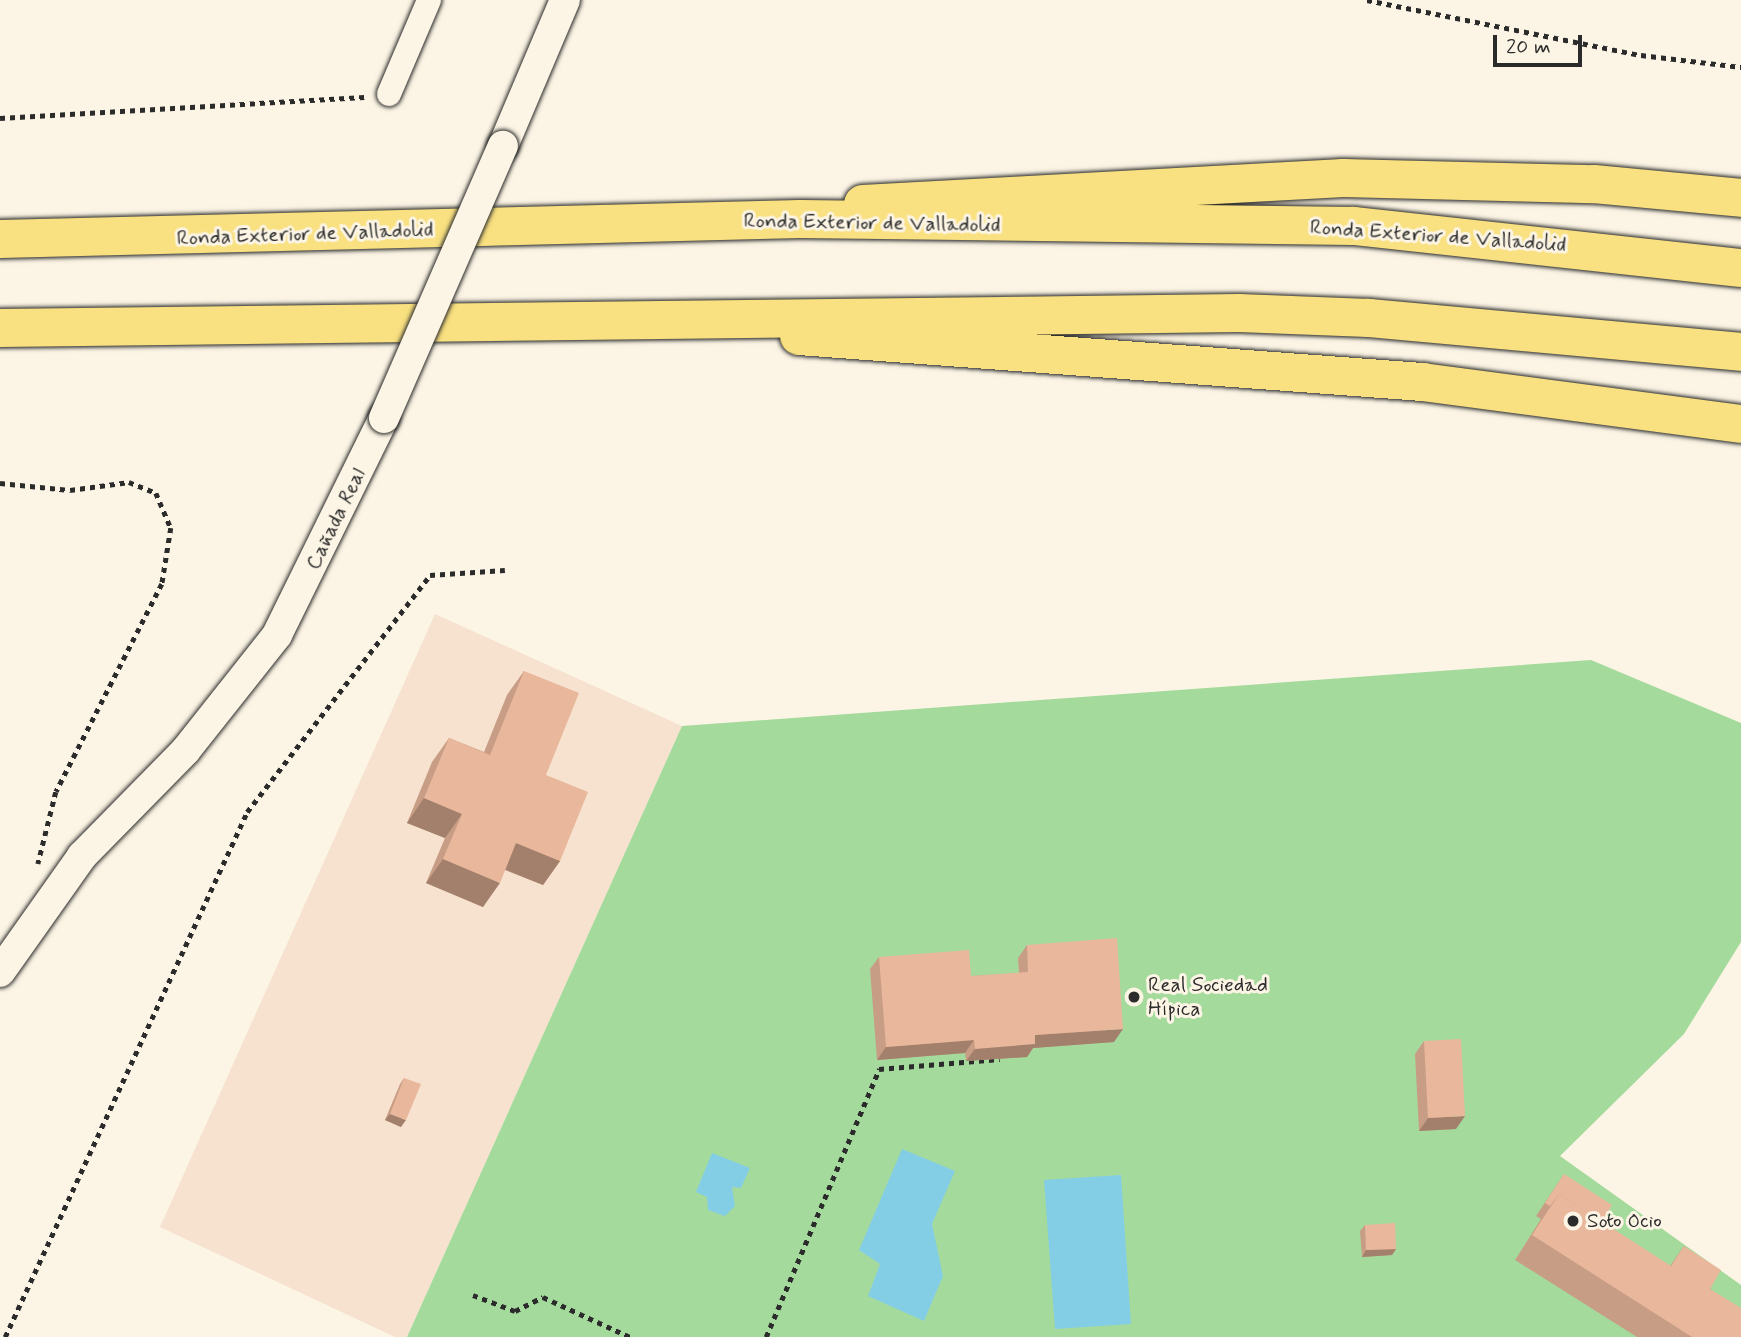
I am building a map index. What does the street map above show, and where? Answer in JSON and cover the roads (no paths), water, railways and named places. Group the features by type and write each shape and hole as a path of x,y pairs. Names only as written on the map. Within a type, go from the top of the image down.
{"highway":[{"path":"800,219 888,198 1343,178 1594,184 1741,198"},
{"name":"Ronda Exterior de Valladolid","path":"0,239 800,219 1354,226 1741,268"},
{"path":"0,328 645,322 926,312 1240,313 1382,319 1741,352"},
{"path":"645,322 1422,382 1741,424"}],"street":[{"path":"389,94 429,0"},
{"name":"Cañada Real","path":"0,972 46,899 186,750 277,635 384,418 565,0"}],"water":[{"path":"902,1149 955,1171 932,1224 943,1276 924,1321 868,1296 880,1264 859,1250"},
{"path":"712,1153 750,1168 741,1188 732,1187 735,1206 725,1216 708,1210 707,1197 696,1192"},
{"path":"1121,1175 1131,1324 1055,1329 1044,1180"}],"place":[{"name":"Real Sociedad Hípica","path":"1134,997"},
{"name":"Soto Ocio","path":"1573,1221"}]}
